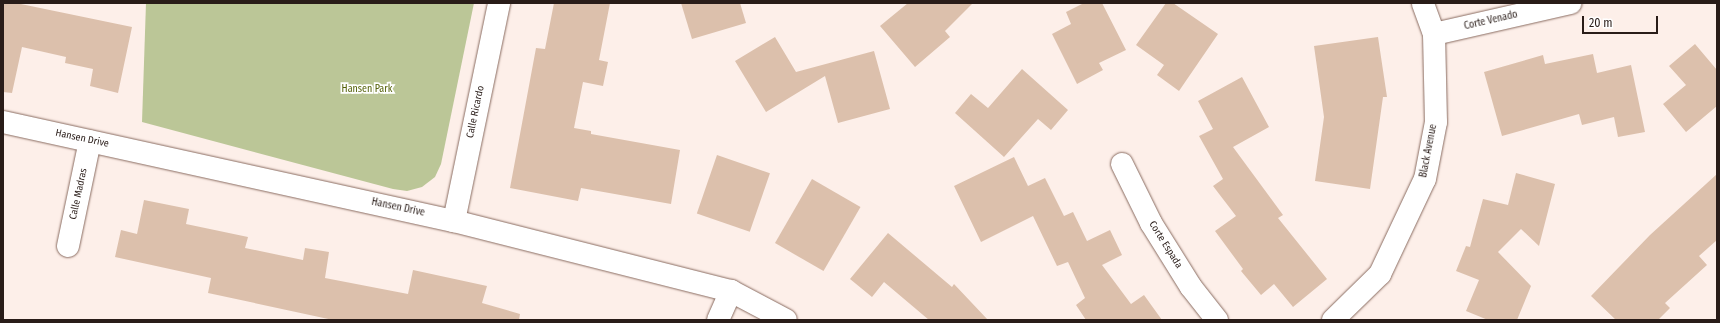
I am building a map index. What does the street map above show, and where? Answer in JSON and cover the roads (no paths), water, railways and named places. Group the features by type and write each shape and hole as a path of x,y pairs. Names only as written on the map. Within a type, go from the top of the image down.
{"street":[{"name":"Calle Ricardo","path":"454,220 499,3"},
{"name":"Black Avenue","path":"1333,320 1380,274 1425,179 1436,122 1434,34 1423,3"},
{"name":"Corte Venado","path":"1434,34 1572,3"},
{"name":"Hansen Drive","path":"3,122 454,220 732,291 786,320"},
{"name":"Calle Madras","path":"68,246 90,141"},
{"name":"Corte Espada","path":"1122,164 1151,223 1191,287 1217,320"},
{"path":"718,320 732,291"}],"park label":[{"name":"Hansen Park","path":"367,90"}]}
